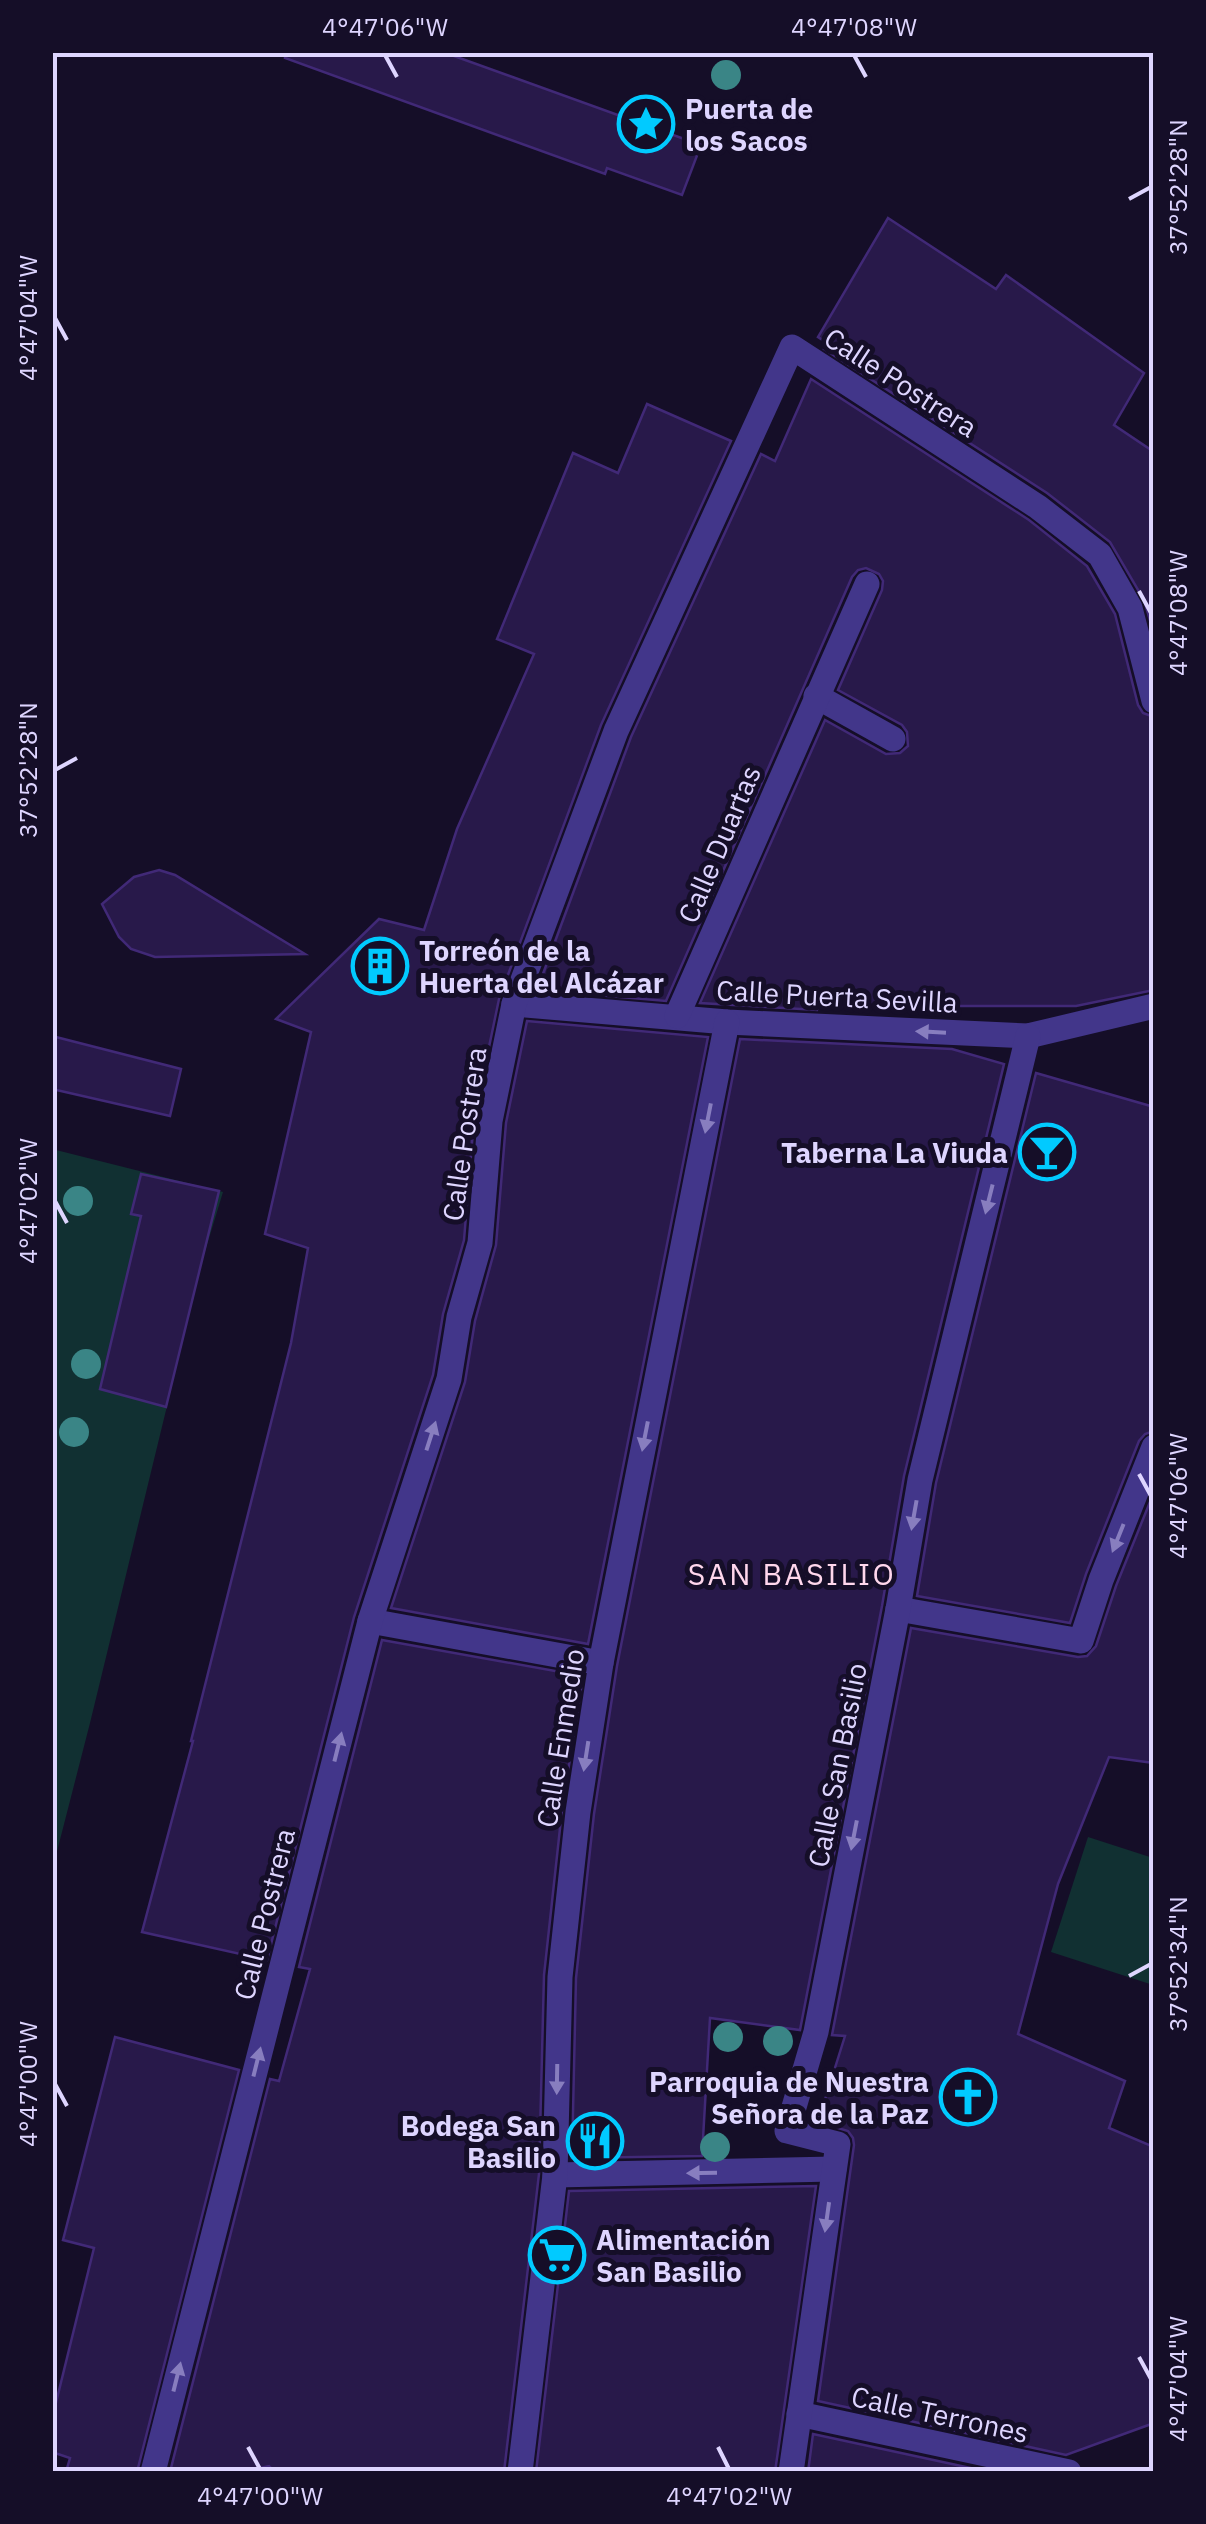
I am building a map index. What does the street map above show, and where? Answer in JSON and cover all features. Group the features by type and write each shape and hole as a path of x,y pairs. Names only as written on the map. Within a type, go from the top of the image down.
{"street":[{"name":"Calle Postrera","path":"153,2472 370,1621 449,1380 459,1317 480,1243 490,1121 514,1004 616,731 792,347 1038,507 1100,555 1130,608 1154,701"},
{"name":"Calle Duartas","path":"677,1016 867,584"},
{"path":"816,696 893,739"},
{"name":"Calle Puerta Sevilla","path":"514,1004 726,1022 1028,1036 1154,1006"},
{"name":"Calle Enmedio","path":"520,2472 555,2176 560,1976 578,1812 601,1662 726,1022"},
{"name":"Calle San Basilio","path":"834,2168 838,2144 787,2131 816,2032 920,1480 1028,1036"},
{"path":"898,1609 1081,1641 1154,1447"},
{"path":"370,1621 601,1662"},
{"path":"555,2176 834,2168 791,2472"},
{"name":"Calle Terrones","path":"799,2414 1069,2472"}],"green space":[{"path":"52,1149 223,1192 203,1258 53,1867"},
{"path":"1088,1837 1153,1858 1153,1985 1051,1952"}],"building":[{"path":"286,52 443,52 701,145 682,195 607,168 605,174 285,58"},
{"path":"888,218 996,289 1006,275 1144,373 1114,425 1154,452 1154,634 1144,600 1110,542 1047,493 824,349 827,343 818,337"},
{"path":"811,379 1029,520 1087,566 1115,614 1138,705 1143,713 1154,717 1154,990 1076,1006 809,1006 818,1010 700,1003 825,720 886,754 900,753 908,746 902,725 838,690 882,590 879,574 866,568 852,577 666,1001 537,990 631,737 761,454 775,461"},
{"path":"647,404 731,441 601,725 499,999 474,1119 464,1240 443,1314 433,1375 354,1617 267,1960 142,1932 291,1343 308,1248 265,1234 311,1032 276,1019 379,919 424,930 457,829 534,654 497,639 573,453 618,473"},
{"path":"159,870 175,875 305,954 155,957 131,949 119,937 102,904 134,877"},
{"path":"527,1021 708,1037 588,1644 391,1608 465,1382 475,1321 496,1245 506,1123"},
{"path":"52,1036 181,1069 170,1116 52,1089"},
{"path":"740,1039 952,1049 1004,1064 904,1476 800,2030 710,2018 702,2156 572,2158 576,1978 594,1814 617,1666"},
{"path":"1036,1073 1154,1107 1154,1431 1139,1441 1070,1623 917,1596 936,1483"},
{"path":"141,1174 219,1191 166,1407 100,1389 141,1216 131,1214"},
{"path":"1154,1492 1154,1763 1109,1757 1058,1884 1018,2034 1125,2081 1109,2128 1154,2147 1154,2423 1066,2455 818,2401 854,2145 848,2131 818,2122 845,2036 832,2035 911,1628 1087,1656 1096,1646"},
{"path":"382,1640 583,1676 562,1810 544,1975 539,2174 504,2472 275,2472 269,2466 241,2472 170,2472 270,2079 279,2081 310,1969 299,1967"},
{"path":"115,2037 239,2070 137,2472 66,2472 70,2458 52,2452 52,2419 94,2248 63,2240"},
{"path":"816,2186 775,2472 536,2472 569,2191"},
{"path":"813,2434 989,2472 808,2472"}],"place":[{"name":"Puerta de los Sacos","path":"646,124"},
{"name":"Torreón de la Huerta del Alcázar","path":"380,966"},
{"name":"Taberna La Viuda","path":"1047,1152"},
{"name":"Parroquia de Nuestra Señora de la Paz","path":"968,2097"},
{"name":"Bodega San Basilio","path":"595,2141"},
{"name":"Alimentación San Basilio","path":"557,2255"}],"district":[{"name":"SAN BASILIO","path":"792,1573"}]}
